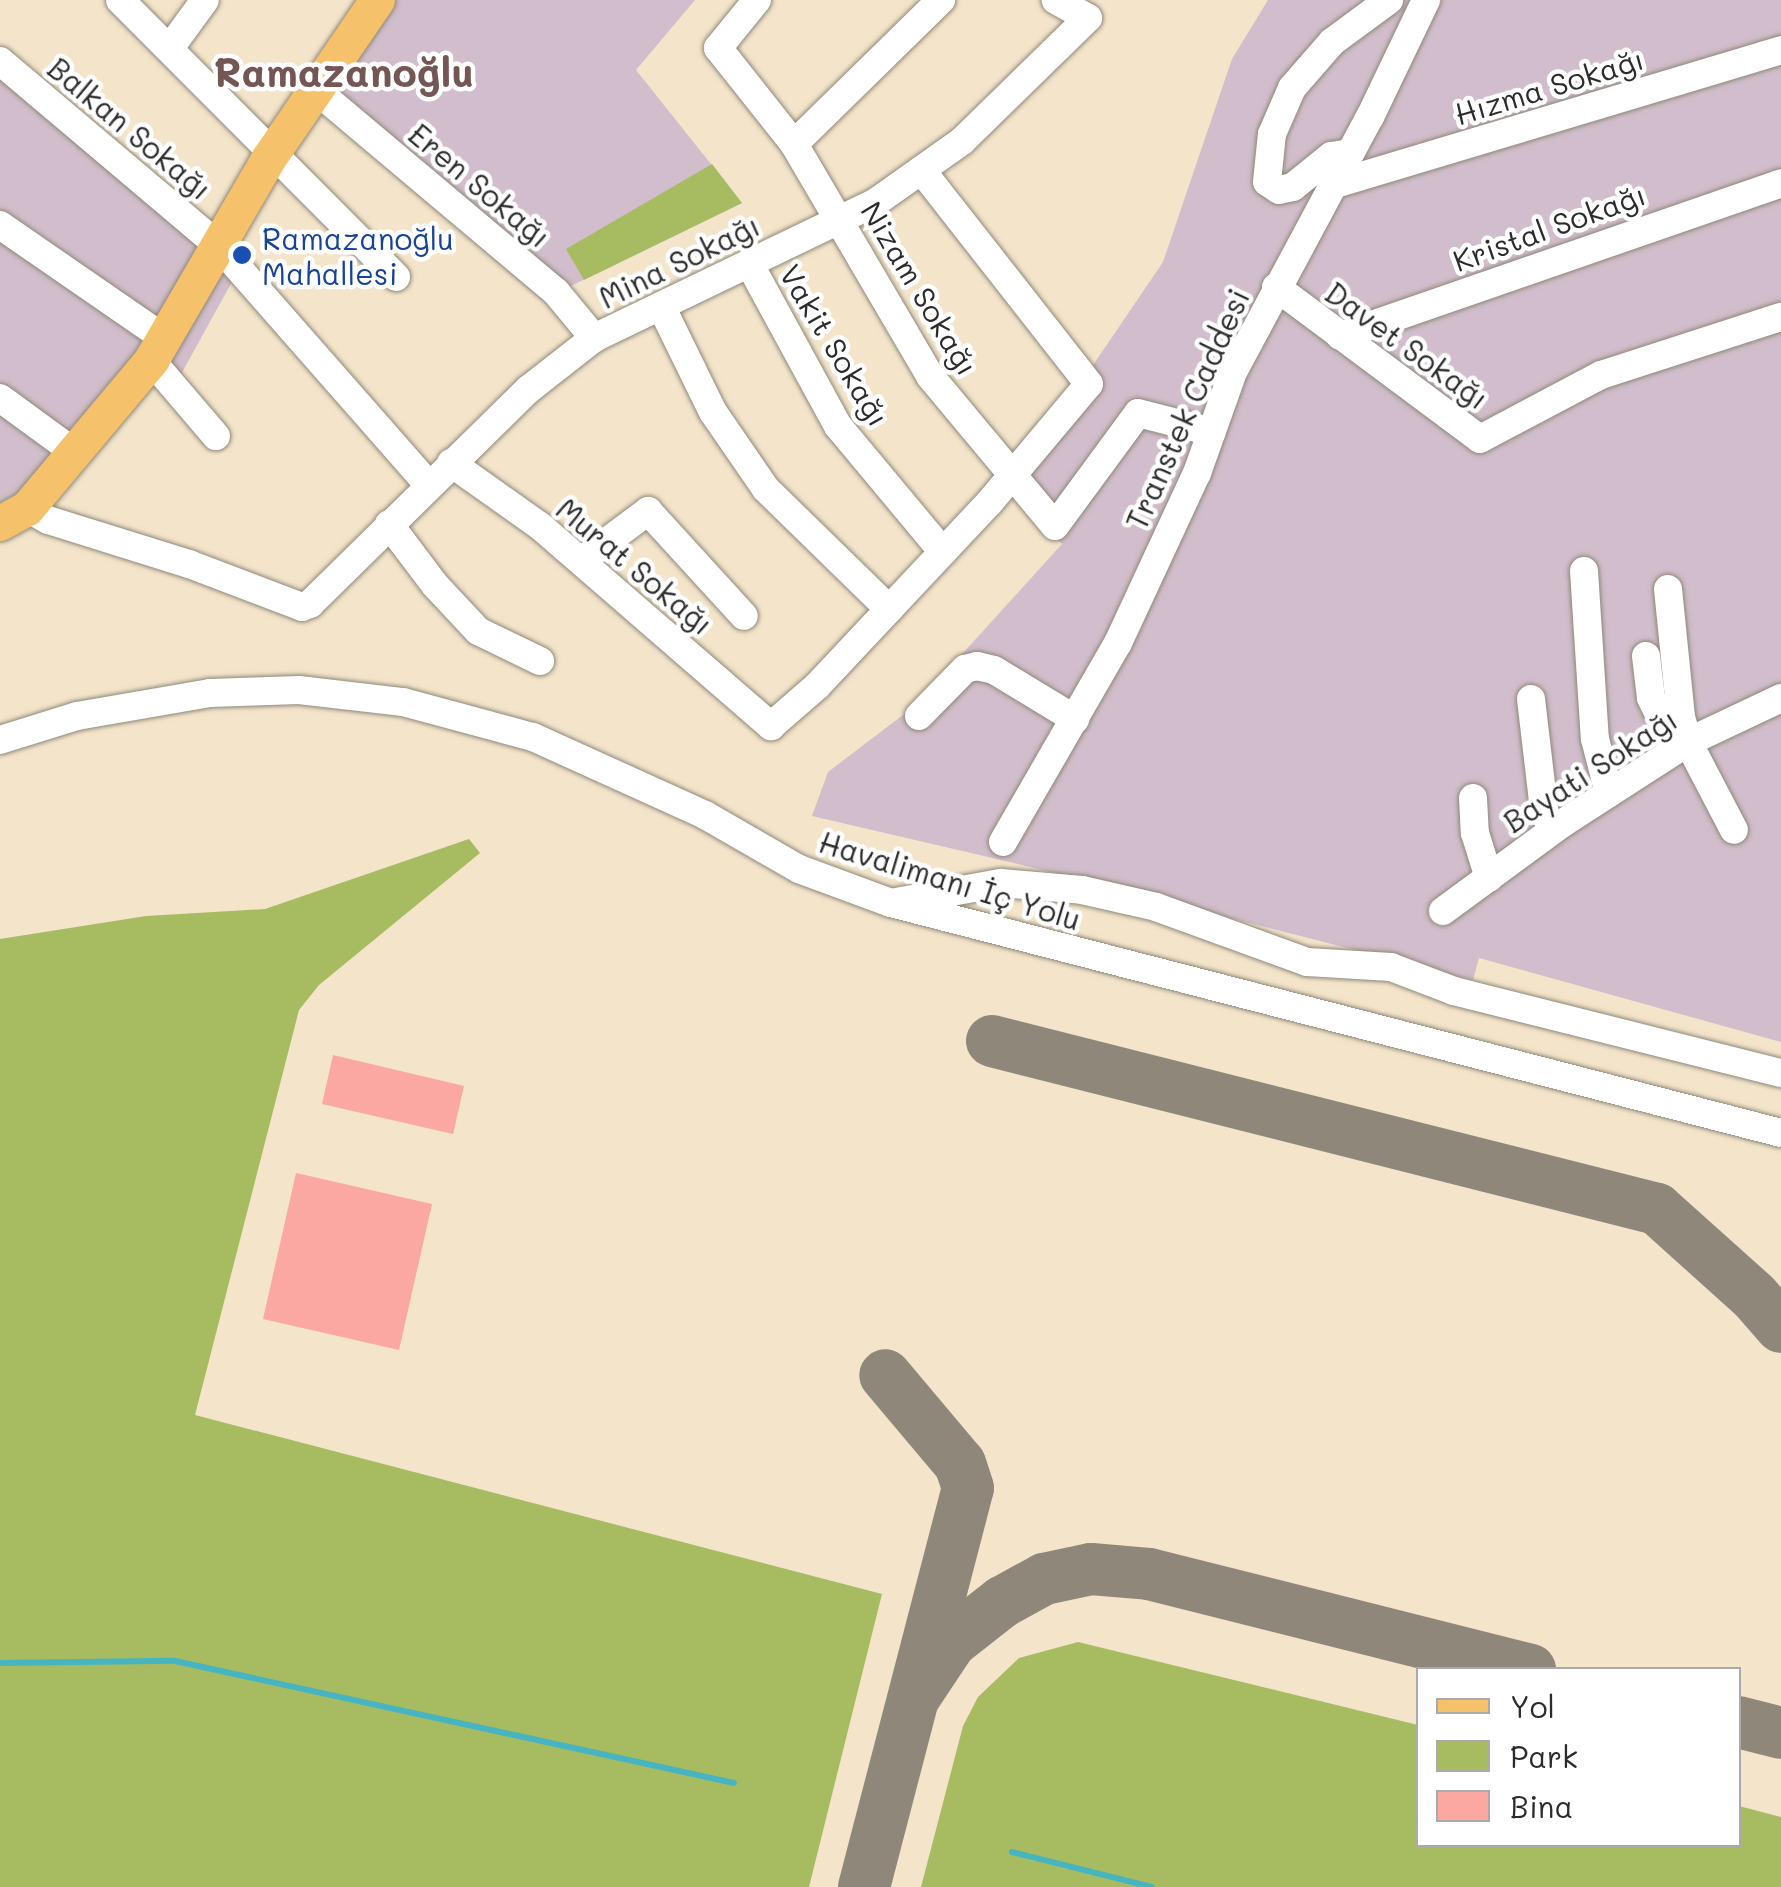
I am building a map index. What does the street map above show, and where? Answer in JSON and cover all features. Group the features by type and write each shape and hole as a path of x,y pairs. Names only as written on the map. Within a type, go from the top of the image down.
{"main road":[{"path":"14,515 74,452 158,349 273,151 377,0"}],"street":[{"path":"120,0 396,278"},
{"path":"170,48 205,0"},
{"name":"Nizam Sokağı","path":"757,0 718,48 794,144 930,376 1055,526 1138,413 1212,432"},
{"path":"794,144 942,0"},
{"name":"Mina Sokağı","path":"14,515 48,520 189,564 302,607 321,593 529,389 594,338 876,202 962,141 1088,18 1056,0"},
{"path":"1350,154 1330,156 1292,187 1279,190 1267,182 1272,134 1292,88 1332,42 1389,0"},
{"name":"Transtek Caddesi","path":"1004,842 1118,643 1212,432 1233,372 1335,184 1426,0"},
{"name":"Hızma Sokağı","path":"1335,184 1781,50"},
{"name":"Balkan Sokağı","path":"0,61 218,245 428,484"},
{"name":"Eren Sokağı","path":"316,90 556,292 594,338"},
{"path":"661,306 713,412 766,489 889,609 1089,384 921,170"},
{"name":"Kristal Sokağı","path":"1340,336 1781,183"},
{"path":"0,225 158,349 216,436"},
{"name":"Vakit Sokağı","path":"749,263 838,426 943,552"},
{"name":"Davet Sokağı","path":"1276,288 1480,438 1601,374 1781,317"},
{"path":"0,398 74,452"},
{"name":"Murat Sokağı","path":"451,462 581,561 770,726 817,686 889,609"},
{"path":"581,561 648,511 744,616"},
{"path":"389,524 435,586 478,631 540,661"},
{"path":"1584,571 1594,666 1594,739 1609,793"},
{"path":"1668,589 1682,745"},
{"path":"1646,656 1656,714 1682,745 1734,830"},
{"path":"919,716 965,669 977,666 994,670 1075,719"},
{"name":"Havalimanı İç Yolu","path":"0,740 77,716 210,693 300,690 403,702 533,737 705,815 798,869 891,903 1781,1133"},
{"name":"Bayati Sokağı","path":"1444,911 1552,830 1682,745 1781,698"},
{"path":"1531,699 1540,782 1552,830"},
{"path":"1473,798 1477,846 1489,878"},
{"path":"891,903 1001,883 1082,890 1156,907 1307,962 1391,967 1454,991 1781,1073"}],"shaded area":[{"path":"362,0 695,0 636,70 742,203 542,300 299,92"},
{"path":"1268,0 1781,0 1781,1042 1479,958 1473,980 1014,863 812,816 828,772 916,705 1062,544 1007,492 1163,262 1232,59"},
{"path":"0,56 244,260 179,378 147,352 19,492 0,503"}],"green space":[{"path":"712,164 742,203 584,280 566,249"},
{"path":"469,839 480,853 319,985 299,1010 195,1415 882,1594 809,1887 0,1887 0,939 146,916 265,909"},
{"path":"1078,1642 1416,1725 1416,1847 1741,1847 1741,1807 1781,1817 1781,1887 921,1887 963,1726 978,1697 1019,1658"}],"building":[{"path":"333,1055 464,1086 453,1134 322,1104"},
{"path":"296,1173 432,1204 399,1350 263,1319"}],"waterway":[{"path":"0,1663 175,1661 734,1783"},
{"path":"1012,1852 1152,1887"}],"taxiway":[{"path":"992,1041 1657,1209 1754,1296 1781,1327"},
{"path":"864,1887 968,1488 960,1464 885,1375"},
{"path":"915,1696 951,1642 1002,1602 1044,1579 1091,1569 1149,1574 1518,1667"},
{"path":"1741,1723 1781,1733"}],"place":[{"name":"Ramazanoğlu Mahallesi","path":"242,255"}],"district":[{"name":"Ramazanoğlu","path":"344,71"}]}
